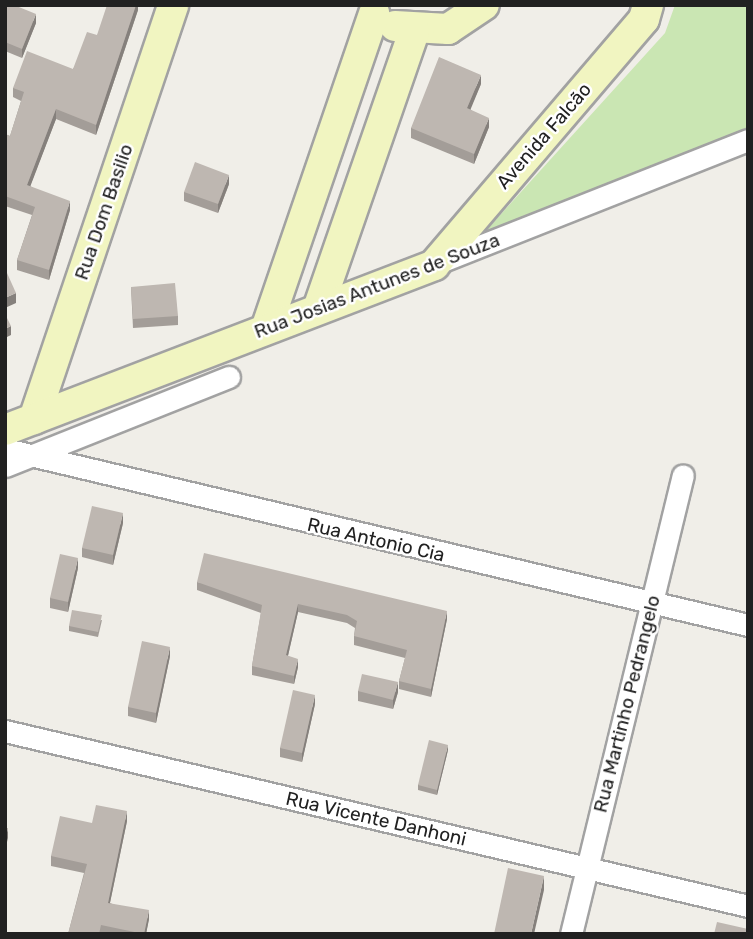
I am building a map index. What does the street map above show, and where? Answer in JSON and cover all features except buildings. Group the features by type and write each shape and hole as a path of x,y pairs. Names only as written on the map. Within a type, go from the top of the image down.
{"street":[{"name":"Rua Dom Basilio","path":"34,419 173,5"},
{"path":"266,329 370,9 414,31 448,29 484,5"},
{"name":"Avenida Falcão","path":"434,265 644,19 648,5"},
{"path":"318,309 414,31"},
{"name":"Rua Josias Antunes de Souza","path":"5,430 434,265 748,140"},
{"path":"11,458 229,377"},
{"name":"Rua Antonio Cia","path":"11,458 748,625"},
{"name":"Rua Martinho Pedrangelo","path":"571,934 683,475"},
{"name":"Rua Vicente Danhoni","path":"5,731 748,906"}],"green space":[{"path":"675,5 748,5 748,131 482,235 665,33"}]}
